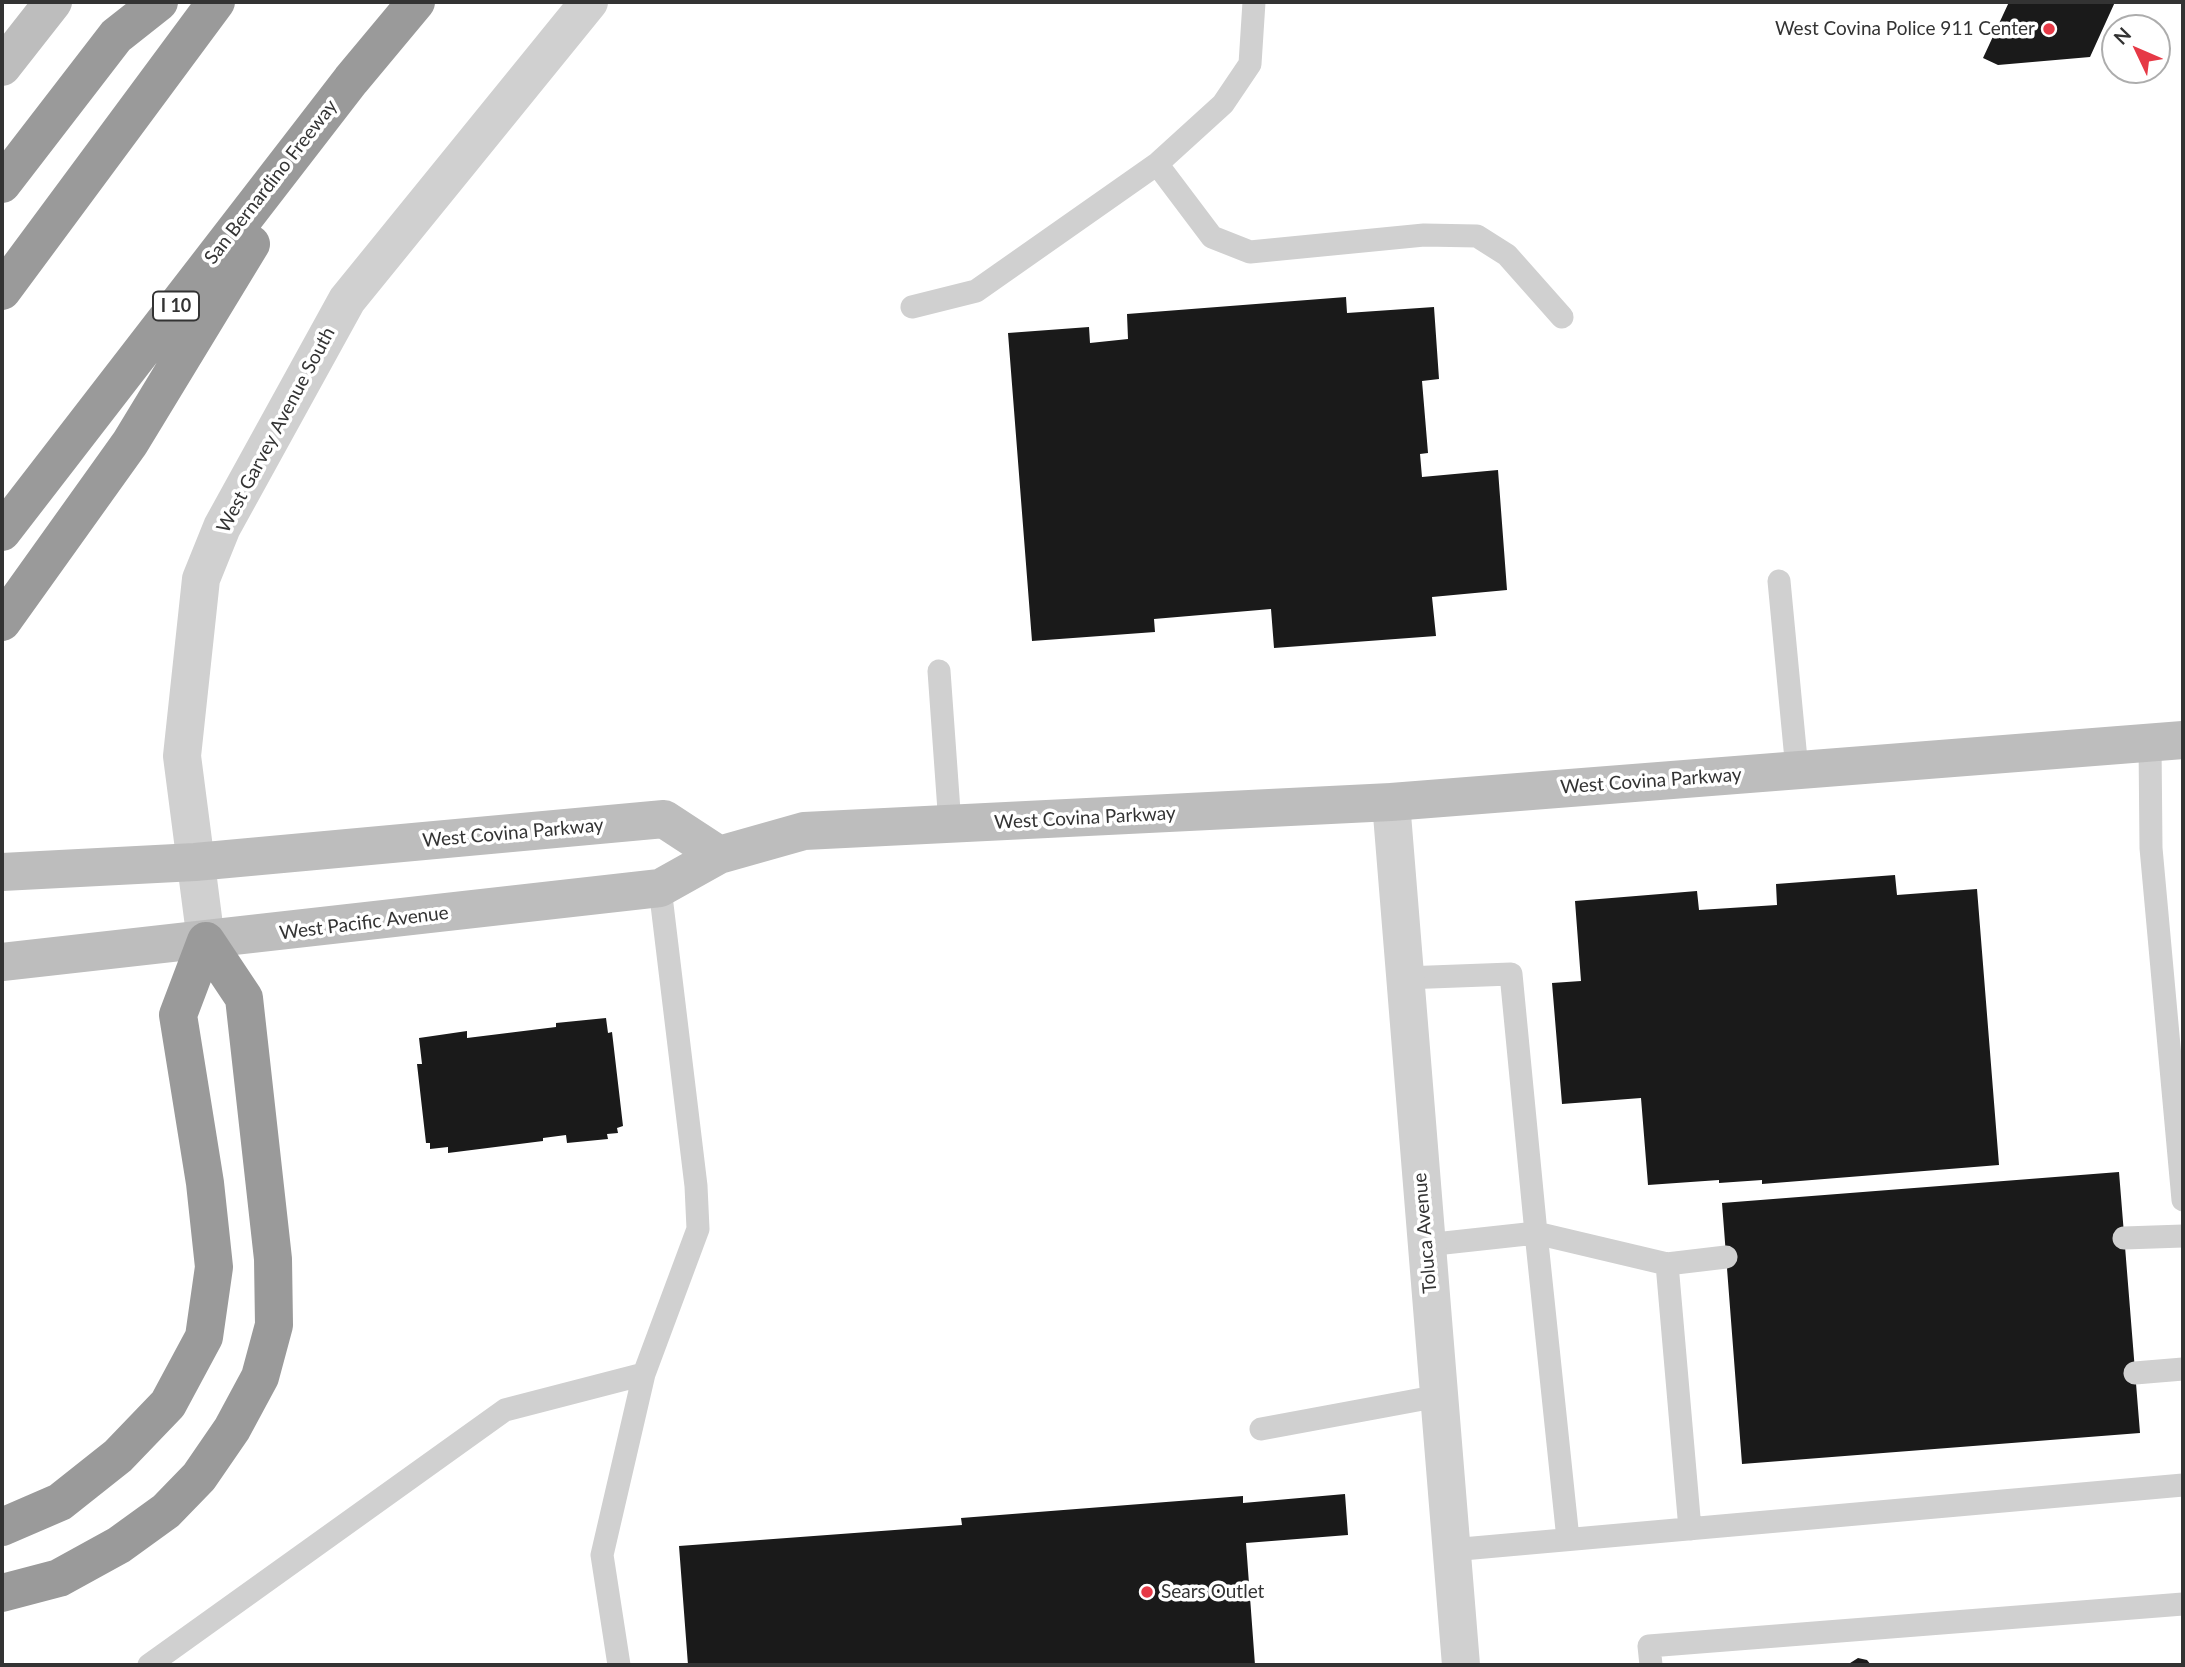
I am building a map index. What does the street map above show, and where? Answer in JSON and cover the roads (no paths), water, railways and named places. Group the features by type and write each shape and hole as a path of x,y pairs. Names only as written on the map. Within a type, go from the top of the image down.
{"highway":[{"path":"2,184 117,36 159,2"},
{"path":"2,291 216,2"},
{"name":"San Bernardino Freeway","path":"2,532 351,80 416,2"},
{"path":"2,622 130,443 351,80"},
{"path":"2,1527 60,1502 118,1456 168,1404 204,1337 214,1267 205,1183 178,1015 206,941"},
{"path":"2,1593 59,1578 120,1545 166,1511 199,1477 232,1429 260,1377 274,1325 273,1259 244,998 206,941"}],"street":[{"path":"2,67 53,2"},
{"name":"West Garvey Avenue South","path":"206,941 182,756 201,579 222,527 346,300 589,2"},
{"name":"West Covina Parkway","path":"2,872 195,862 664,819 719,855 804,831 1391,802 2166,741"},
{"name":"Toluca Avenue","path":"1391,802 1461,1665"},
{"name":"West Pacific Avenue","path":"2,962 660,888 719,855"}],"lane":[{"path":"912,307 976,291 1157,164 1223,104 1250,64 1254,2"},
{"path":"1157,164 1213,237 1250,252 1424,234 1478,236 1507,255 1562,317"},
{"path":"1779,581 1797,770"},
{"path":"939,671 950,825"},
{"path":"2166,741 2151,848 2183,1200"},
{"path":"619,1665 602,1555 644,1374 698,1229 696,1186 660,888"},
{"path":"1404,978 1511,974 1568,1539"},
{"path":"1426,1245 1536,1233 1667,1264 1726,1258"},
{"path":"2124,1238 2183,1236"},
{"path":"1667,1264 1690,1529"},
{"path":"2135,1373 2183,1369"},
{"path":"149,1665 505,1410 644,1374"},
{"path":"1261,1429 1438,1396"},
{"path":"1451,1550 2183,1485"},
{"path":"1651,1665 1649,1646 2183,1604"}],"place":[{"name":"West Covina Police 911 Center","path":"2049,29"},
{"name":"Sears Outlet","path":"1147,1592"}]}
